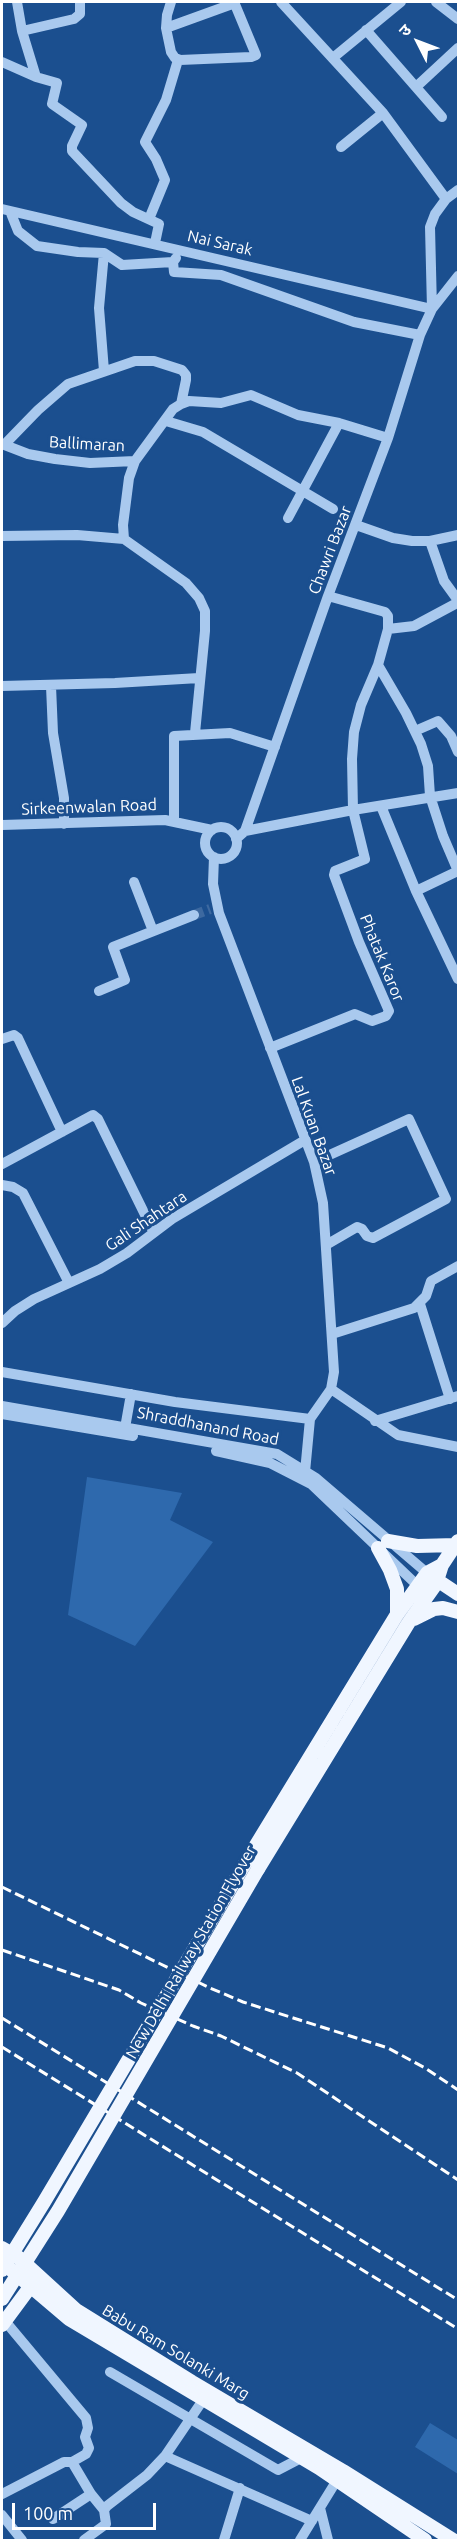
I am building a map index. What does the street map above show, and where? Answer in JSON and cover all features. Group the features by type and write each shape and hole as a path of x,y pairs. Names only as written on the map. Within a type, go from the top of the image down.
{"main road":[{"path":"403,1619 397,1589 383,1544 417,1546 457,1543"},
{"path":"403,1619 457,1543"},
{"path":"432,1577 459,1594"},
{"path":"424,1590 458,1612"},
{"path":"403,1619 434,1609 443,1608 458,1612"},
{"name":"New Delhi Railway Station Flyover","path":"2,2270 244,1865 403,1619"},
{"name":"New Delhi Railway Station Flyover","path":"2,2300 58,2211 403,1619"},
{"name":"Babu Ram Solanki Marg","path":"2,2247 18,2257 35,2281 69,2319 301,2458 340,2475"},
{"name":"Babu Ram Solanki Marg","path":"2,2262 340,2475"},
{"path":"3,2323 35,2281"},
{"path":"340,2475 424,2541"},
{"path":"340,2475 453,2541"}],"street":[{"path":"17,2 22,31 36,77"},
{"path":"22,31 74,19 80,14 80,2"},
{"path":"171,2 166,28 171,52 178,60"},
{"path":"166,28 234,2 256,50 256,55 251,57 178,60"},
{"path":"281,2 334,57 383,113 446,199"},
{"path":"334,57 401,2"},
{"path":"436,2 455,16"},
{"path":"366,30 442,117"},
{"path":"416,87 459,48"},
{"path":"149,219 165,180 156,159 145,142 166,100 178,60"},
{"path":"2,62 36,77 57,83 52,104 81,123 81,128 72,146 75,155 121,203 157,222 160,226 155,243"},
{"path":"341,147 383,113"},
{"path":"432,309 430,226 435,214 446,199 459,190"},
{"path":"6,210 18,231 37,246 104,253 122,266 173,262"},
{"name":"Nai Sarak","path":"6,210 432,309"},
{"path":"181,250 173,262 174,272 222,275 354,322 420,335"},
{"path":"104,253 99,308 104,371"},
{"name":"Chawri Bazar","path":"241,835 388,438 420,335 432,309 459,276"},
{"path":"3,444 68,384 104,371 146,360 175,367 186,375 181,404"},
{"path":"181,404 189,401 222,403 251,395 298,415 339,423 388,438"},
{"name":"Ballimaran","path":"3,444 28,454 55,459 90,463 135,461 173,409 181,404"},
{"path":"166,421 203,432 333,509"},
{"path":"288,518 339,423"},
{"path":"124,539 123,525 135,461"},
{"path":"356,525 393,538 430,541 459,535"},
{"path":"2,536 77,535 124,539 186,583 199,598 205,611 195,734"},
{"path":"388,628 414,626 457,603 457,599 444,581 430,541"},
{"path":"328,596 385,612 388,616 388,628 378,665 361,705 354,732 353,810"},
{"path":"378,665 415,731 428,766 430,796 443,836 458,871 416,891"},
{"path":"2,686 51,686 199,678"},
{"path":"51,686 53,733 64,798 64,824"},
{"path":"415,731 438,722 443,724 458,748"},
{"path":"174,821 173,738 177,734 230,733 275,747"},
{"path":"241,835 230,856 214,858 207,850 205,844 208,834 222,827 241,835 353,810 459,793"},
{"path":"381,806 416,891 459,979"},
{"name":"Phatak Karor","path":"270,1048 356,1014 372,1021 389,1014 334,875 336,871 365,859 353,810"},
{"name":"Sirkeenwalan Road","path":"2,825 174,821 212,830"},
{"name":"Lal Kuan Bazar","path":"214,858 214,908 314,1162 323,1203 334,1372 331,1389"},
{"path":"134,882 153,931"},
{"path":"99,990 125,980 113,947 194,915"},
{"path":"2,1039 14,1035 18,1038 62,1132"},
{"path":"2,1164 93,1115 98,1119 153,1231"},
{"path":"314,1162 409,1119 446,1199 373,1238 357,1227 326,1245"},
{"name":"Gali Shahtara","path":"2,1323 34,1299 127,1253 153,1231 305,1140"},
{"path":"2,1185 13,1187 23,1193 69,1283"},
{"path":"332,1334 414,1308 426,1296 431,1281 459,1266"},
{"path":"375,1421 454,1397 420,1304"},
{"path":"2,1372 131,1394 310,1419"},
{"path":"304,1476 310,1419 331,1389 398,1435 459,1447"},
{"path":"125,1428 131,1394"},
{"name":"Shraddhanand Road","path":"2,1406 277,1454 304,1476"},
{"name":"Shraddhanand Road","path":"2,1414 222,1452 270,1463 324,1484 424,1590"},
{"name":"Shraddhanand Road","path":"383,1544 432,1577"},
{"path":"2,2494 64,2462 72,2462 89,2452 85,2437 88,2428 86,2418 3,2323"},
{"path":"110,2372 191,2417 278,2470 301,2458"},
{"path":"104,2510 147,2475 165,2456 203,2400"},
{"path":"165,2456 312,2521"},
{"path":"72,2462 91,2494 104,2510 106,2524 84,2541"},
{"path":"300,2541 340,2475"},
{"path":"224,2541 240,2488"},
{"path":"53,2518 91,2494"},
{"path":"320,2508 328,2541"},
{"path":"2,2515 22,2541"}],"shaded area":[{"path":"87,1477 182,1493 170,1520 213,1542 135,1646 68,1615"},
{"path":"430,2423 458,2440 458,2474 415,2447"}],"tunnel":[{"path":"194,915 210,909"}],"railway":[{"path":"2,1887 243,2002 388,2048 425,2068 458,2090"},
{"path":"2,1950 119,1990 141,2003 221,2036 297,2073 458,2180"},
{"path":"2,2018 458,2300"},
{"path":"2,2047 458,2329"}]}
